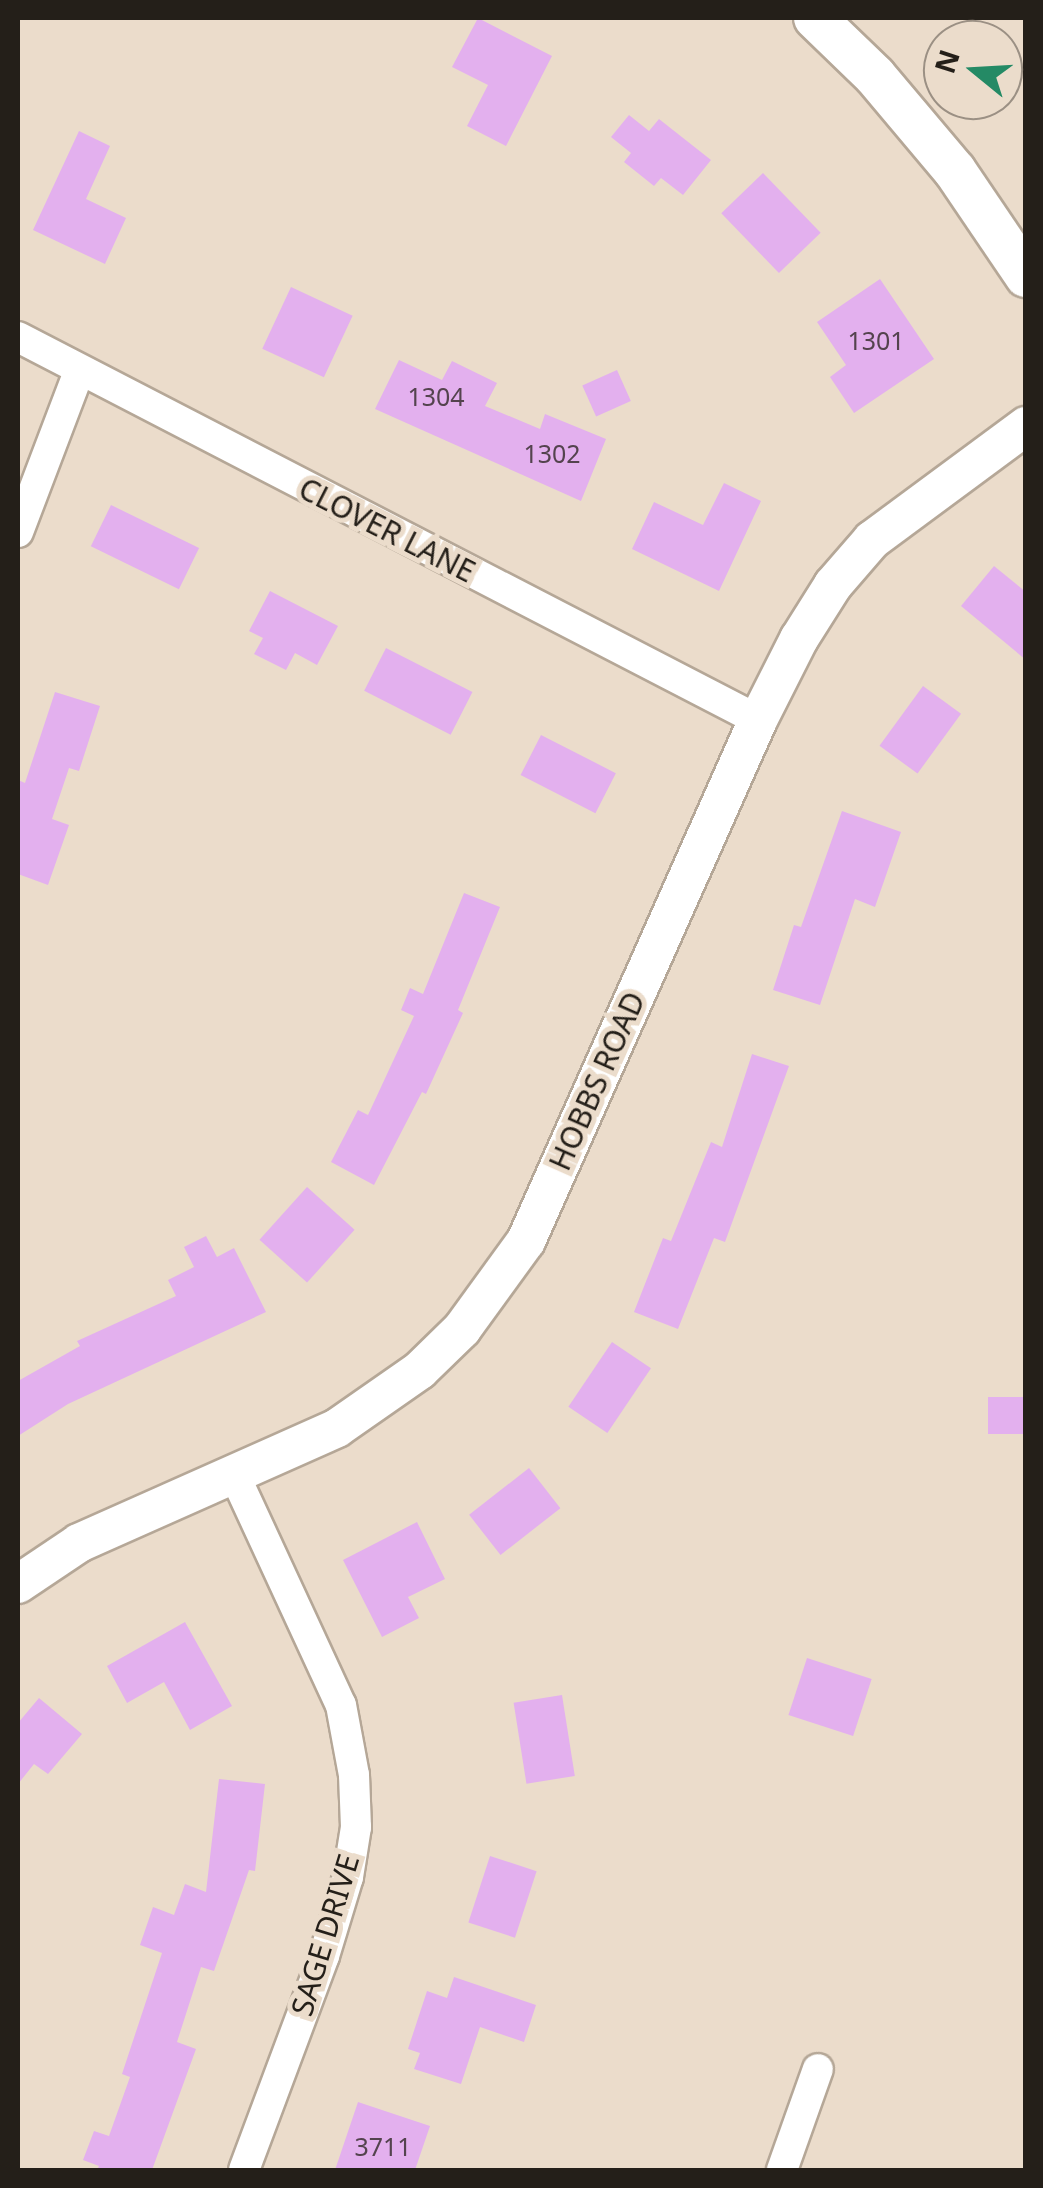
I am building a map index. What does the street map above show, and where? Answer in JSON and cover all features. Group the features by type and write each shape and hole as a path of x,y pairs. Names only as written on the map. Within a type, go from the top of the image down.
{"main road":[{"path":"814,18 876,76 955,171 1026,276"}],"street":[{"name":"CLOVER LANE","path":"18,337 758,720"},
{"path":"18,532 79,371"},
{"name":"HOBBS ROAD","path":"18,1584 79,1543 337,1428 420,1370 462,1330 526,1241 758,720 833,585 872,540 1026,426"},
{"name":"SAGE DRIVE","path":"235,1476 342,1705 354,1775 356,1827 348,1877 324,1956 244,2170"},
{"path":"782,2170 818,2069"}],"building":[{"path":"478,18 552,56 506,146 467,126 488,85 452,67"},
{"path":"629,115 649,131 659,119 711,160 683,195 661,178 654,186 624,162 631,153 611,137"},
{"path":"79,131 110,146 86,199 126,218 105,264 33,230"},
{"path":"763,173 821,233 779,273 721,213"},
{"path":"880,279 934,359 854,413 830,377 846,365 817,322"},
{"path":"291,287 353,316 324,377 262,349"},
{"path":"399,360 442,380 452,361 497,383 485,406 540,429 545,414 606,439 581,501 375,409"},
{"path":"617,370 631,401 596,417 582,385"},
{"path":"724,483 761,501 719,591 632,549 654,502 703,525"},
{"path":"111,505 199,548 179,589 91,546"},
{"path":"994,566 1026,592 1026,660 961,606"},
{"path":"270,591 338,626 317,665 295,653 286,670 254,654 263,638 249,631"},
{"path":"386,648 472,692 451,735 364,691"},
{"path":"923,686 961,714 918,773 880,746"},
{"path":"55,692 100,706 79,771 69,768 52,819 69,825 48,885 18,874 18,780 25,783"},
{"path":"541,735 616,773 595,813 521,775"},
{"path":"842,811 901,832 875,907 855,899 820,1005 773,990 794,925 801,927"},
{"path":"464,893 500,907 458,1010 463,1013 426,1094 422,1092 374,1185 331,1162 358,1110 368,1115 414,1016 401,1010 410,988 423,994"},
{"path":"752,1054 789,1066 725,1242 714,1238 678,1329 634,1312 663,1238 671,1241 711,1142 722,1147"},
{"path":"307,1187 355,1230 307,1283 259,1240"},
{"path":"206,1236 217,1257 234,1248 266,1312 68,1404 18,1436 18,1381 80,1346 77,1341 176,1296 168,1280 194,1267 184,1247"},
{"path":"612,1342 651,1368 607,1433 568,1407"},
{"path":"988,1397 1024,1397 1024,1434 988,1434"},
{"path":"529,1468 560,1508 501,1555 469,1515"},
{"path":"417,1522 445,1579 408,1597 419,1618 382,1637 343,1560"},
{"path":"185,1622 232,1706 190,1730 164,1682 127,1703 107,1666"},
{"path":"807,1658 872,1679 853,1736 788,1715"},
{"path":"562,1695 575,1776 526,1784 514,1703"},
{"path":"39,1698 82,1734 48,1774 34,1764 18,1784 18,1723"},
{"path":"219,1779 265,1784 255,1871 249,1870 214,1971 201,1967 177,2042 196,2049 152,2170 97,2170 99,2166 83,2160 94,2131 109,2136 130,2077 122,2074 162,1953 140,1945 153,1907 174,1915 185,1884 206,1892"},
{"path":"490,1856 537,1871 515,1938 468,1923"},
{"path":"454,1977 536,2005 524,2042 480,2027 461,2084 414,2069 420,2053 408,2049 427,1991 447,1998"},
{"path":"358,2102 430,2126 415,2170 335,2170"}]}
